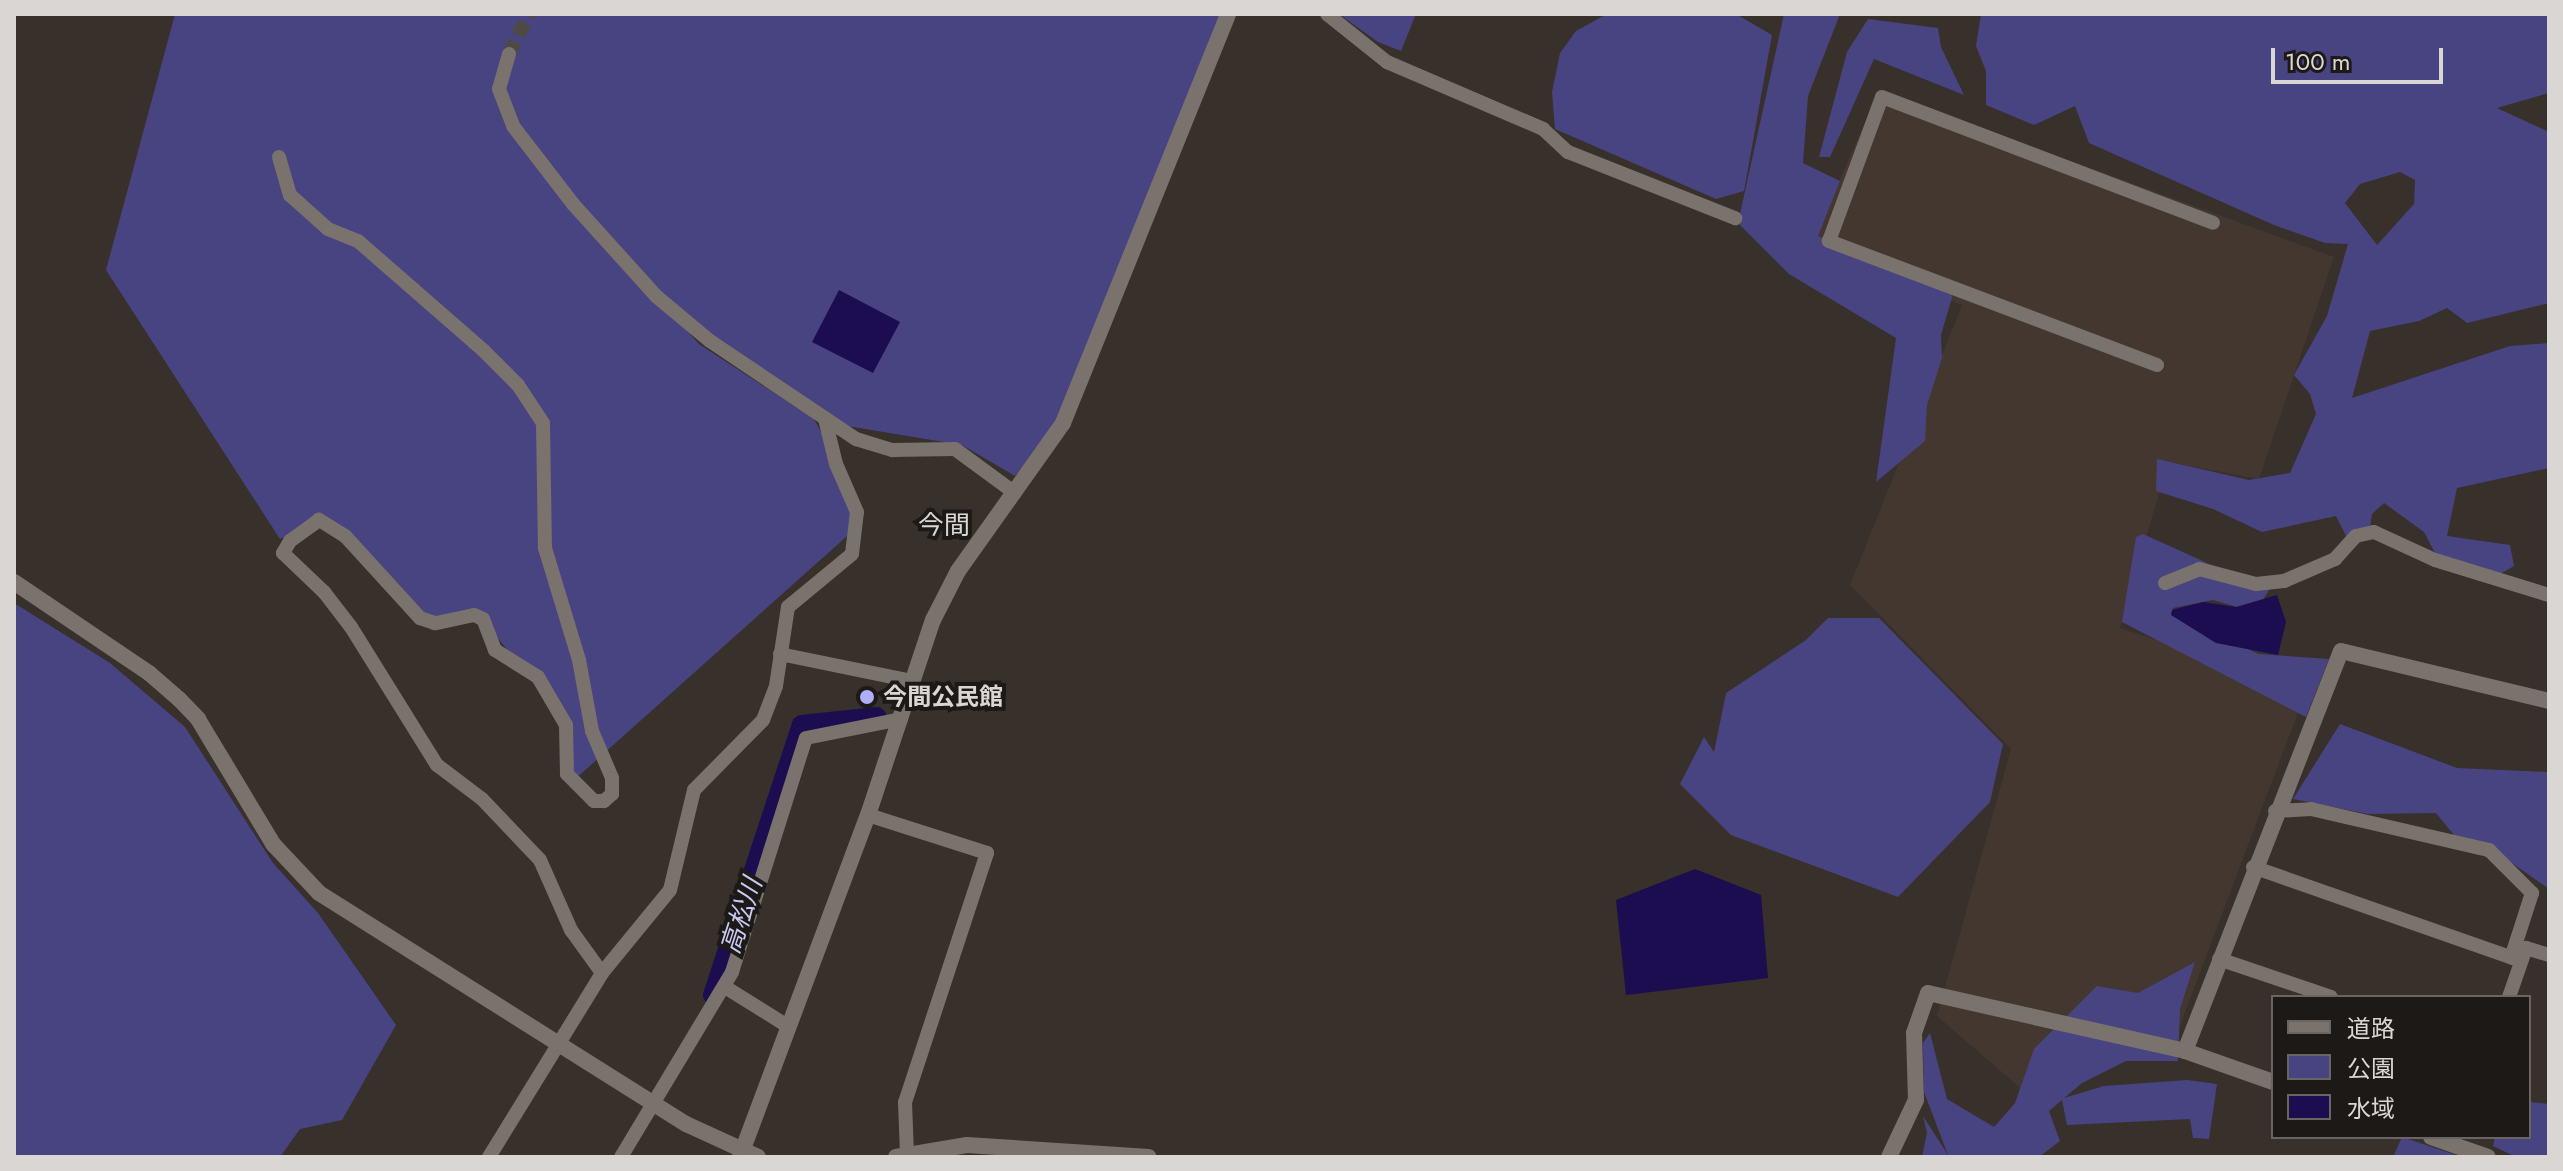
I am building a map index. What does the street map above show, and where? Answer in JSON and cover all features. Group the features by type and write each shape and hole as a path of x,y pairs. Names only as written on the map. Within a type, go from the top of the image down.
{"street":[{"path":"14,582 149,673 179,699 198,719 273,844 319,893 649,1101 747,1156 789,1027 868,815 911,681 944,595 1063,423 1228,14"},
{"path":"1327,14 1333,23 1387,62 1543,129 1568,152 1735,218"},
{"path":"509,54 499,89 505,112 622,263 710,341 825,419 873,446 966,453 1015,493"},
{"path":"2157,365 1829,241 1882,97 2213,223"},
{"path":"279,157 290,195 328,229 358,241 484,351 518,385 543,423 545,548 579,660 592,731 612,778 612,794 604,801 594,801 567,774 566,725 538,677 495,650 483,619 474,615 435,623 420,618 345,536 319,520 290,541 283,553 351,627 430,757 482,799 540,860 571,930 602,973"},
{"path":"489,1157 602,973 670,890 694,790 763,720 776,686 788,607 839,568 857,539 857,512 836,464 825,419"},
{"path":"2165,583 2199,569 2256,584 2284,581 2335,559 2356,536 2374,532 2447,565 2549,595"},
{"path":"2185,1051 2253,867 2341,651 2549,701"},
{"path":"780,654 911,681"},
{"path":"621,1157 649,1101 725,987 806,738 901,719"},
{"path":"2275,811 2311,809 2489,850 2532,893 2509,995"},
{"path":"868,815 987,853 905,1102 901,1156 967,1145 1006,1151 1149,1157"},
{"path":"2253,867 2516,960"},
{"path":"2516,960 2526,948 2549,955"},
{"path":"2219,959 2325,995"},
{"path":"725,987 789,1027"},
{"path":"1889,1157 1916,1100 1914,1033 1928,993 2185,1051 2271,1081"},
{"path":"2458,1142 2488,1157"}],"shaded area":[{"path":"1879,91 2334,257 2259,479 2168,462 2120,628 2305,690 2299,710 2175,1039 2033,1099 1937,1016 2011,749 1850,585 1962,305 1808,251"}],"green space":[{"path":"175,14 1224,14 1058,427 1015,476 962,445 847,426 659,299 699,344 814,419 835,458 855,529 573,781 566,725 483,619 435,623 319,520 280,539 106,270"},
{"path":"1339,14 1416,14 1401,51 1378,42"},
{"path":"1607,14 1736,14 1772,35 1744,191 1716,199 1555,129 1552,92 1560,53 1576,31"},
{"path":"1784,14 1840,14 1808,96 1803,163 1840,181 1818,236 1953,294 1941,335 1942,358 1927,405 1925,441 1876,482 1896,338 1789,274 1738,223"},
{"path":"1981,14 2549,14 2549,93 2497,108 2549,132 2549,303 2467,323 2447,308 2419,321 2370,331 2352,398 2510,346 2549,343 2549,468 2457,488 2447,536 2510,545 2514,566 2500,574 2436,555 2424,532 2384,503 2372,514 2370,528 2346,536 2336,516 2262,532 2213,509 2156,491 2157,459 2249,480 2290,473 2316,414 2310,394 2294,375 2327,316 2348,244 2325,243 2274,225 2089,143 2075,106 2034,125 1986,105 1986,71 1976,46","holes":["2400,172 2415,180 2414,204 2377,245 2345,203 2360,184"]},
{"path":"1868,19 1938,28 1941,47 1964,95 1874,59 1830,157 1819,157 1847,52"},
{"path":"2143,534 2247,581 2273,584 2255,612 2213,600 2173,608 2172,615 2259,654 2329,659 2306,717 2122,622 2136,537"},
{"path":"14,603 110,663 185,727 273,863 318,913 396,1025 342,1120 300,1129 280,1157 14,1157"},
{"path":"1828,618 1879,618 2003,744 1990,802 1898,897 1731,835 1680,784 1704,737 1714,752 1726,693 1806,640"},
{"path":"2340,724 2457,768 2549,772 2549,889 2489,847 2458,840 2436,813 2368,814 2293,799"},
{"path":"2195,962 2180,1009 2178,1061 2126,1061 2082,1083 2064,1098 2104,1086 2187,1080 2217,1084 2209,1139 2193,1138 2190,1119 2067,1125 2062,1100 2049,1111 2060,1141 2039,1157 1922,1157 1927,1133 1923,1116 1948,1155 1924,1092 1923,1043 1930,1033 1947,1099 1994,1127 2015,1103 2034,1049 2097,986 2138,993"},
{"path":"2531,1102 2549,1104 2549,1157 2516,1157 2493,1146 2495,1139 2531,1139"},
{"path":"2401,1139 2408,1139 2462,1157 2393,1157"}],"water":[{"path":"839,290 900,322 873,373 812,342"},
{"path":"2277,595 2286,622 2278,655 2216,643 2171,615 2172,610 2203,602 2236,607"},
{"path":"1695,869 1761,895 1768,978 1626,995 1616,900"}],"waterway":[{"name":"高松川","path":"713,995 802,725 877,717"}],"tunnel":[{"path":"509,54 529,14"}],"place":[{"name":"今間公民館","path":"867,697"}],"district":[{"name":"今間","path":"944,526"}]}
